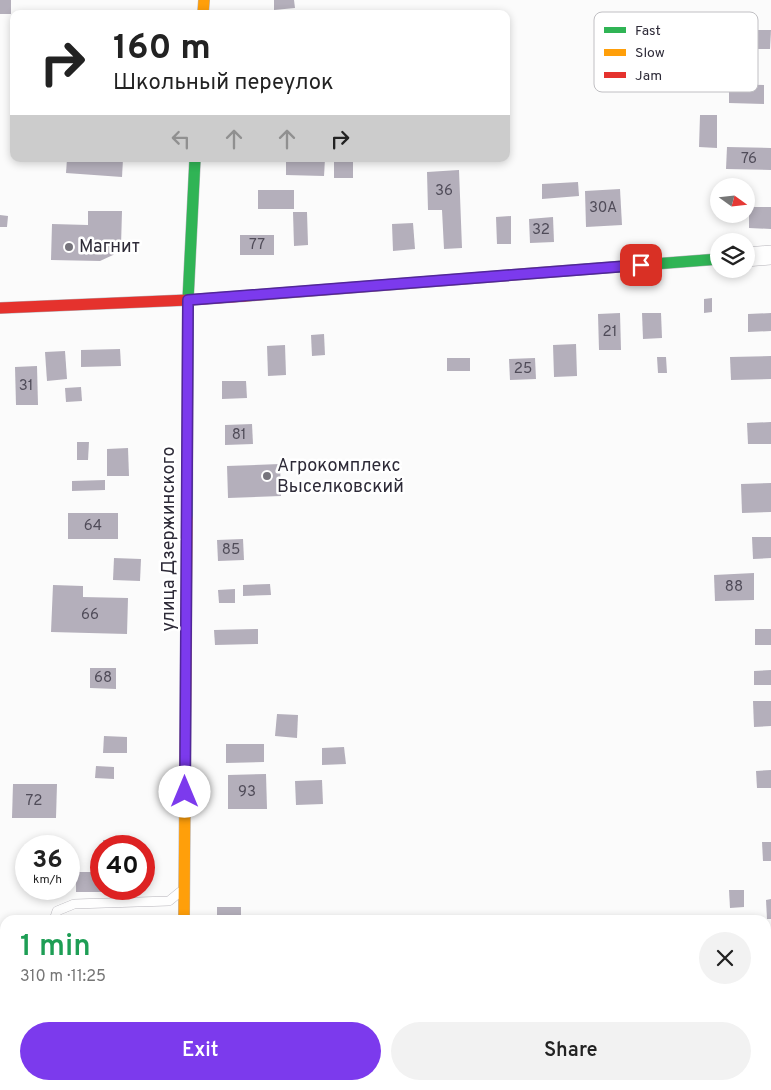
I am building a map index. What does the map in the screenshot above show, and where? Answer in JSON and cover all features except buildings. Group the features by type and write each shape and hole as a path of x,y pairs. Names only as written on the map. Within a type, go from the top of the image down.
{"street":[{"name":"улица Дзержинского","path":"184,915 188,300 195,162"},
{"path":"755,256 771,255"},
{"path":"0,308 188,300 710,260"}],"lane":[{"path":"56,915 57,911 74,904 169,901 184,888"}],"traffic: fast":[{"path":"187,518 188,300 195,162"},
{"path":"563,271 710,260"}],"traffic: slow":[{"path":"203,10 204,0"},
{"path":"245,296 563,271"},
{"path":"184,915 187,518"}],"traffic: jam":[{"path":"0,308 245,296"}],"place":[{"name":"Магнит","path":"69,247"},
{"name":"Агрокомплекс Выселковский","path":"267,476"}],"route":[{"path":"185,792 188,300 641,265"}]}
